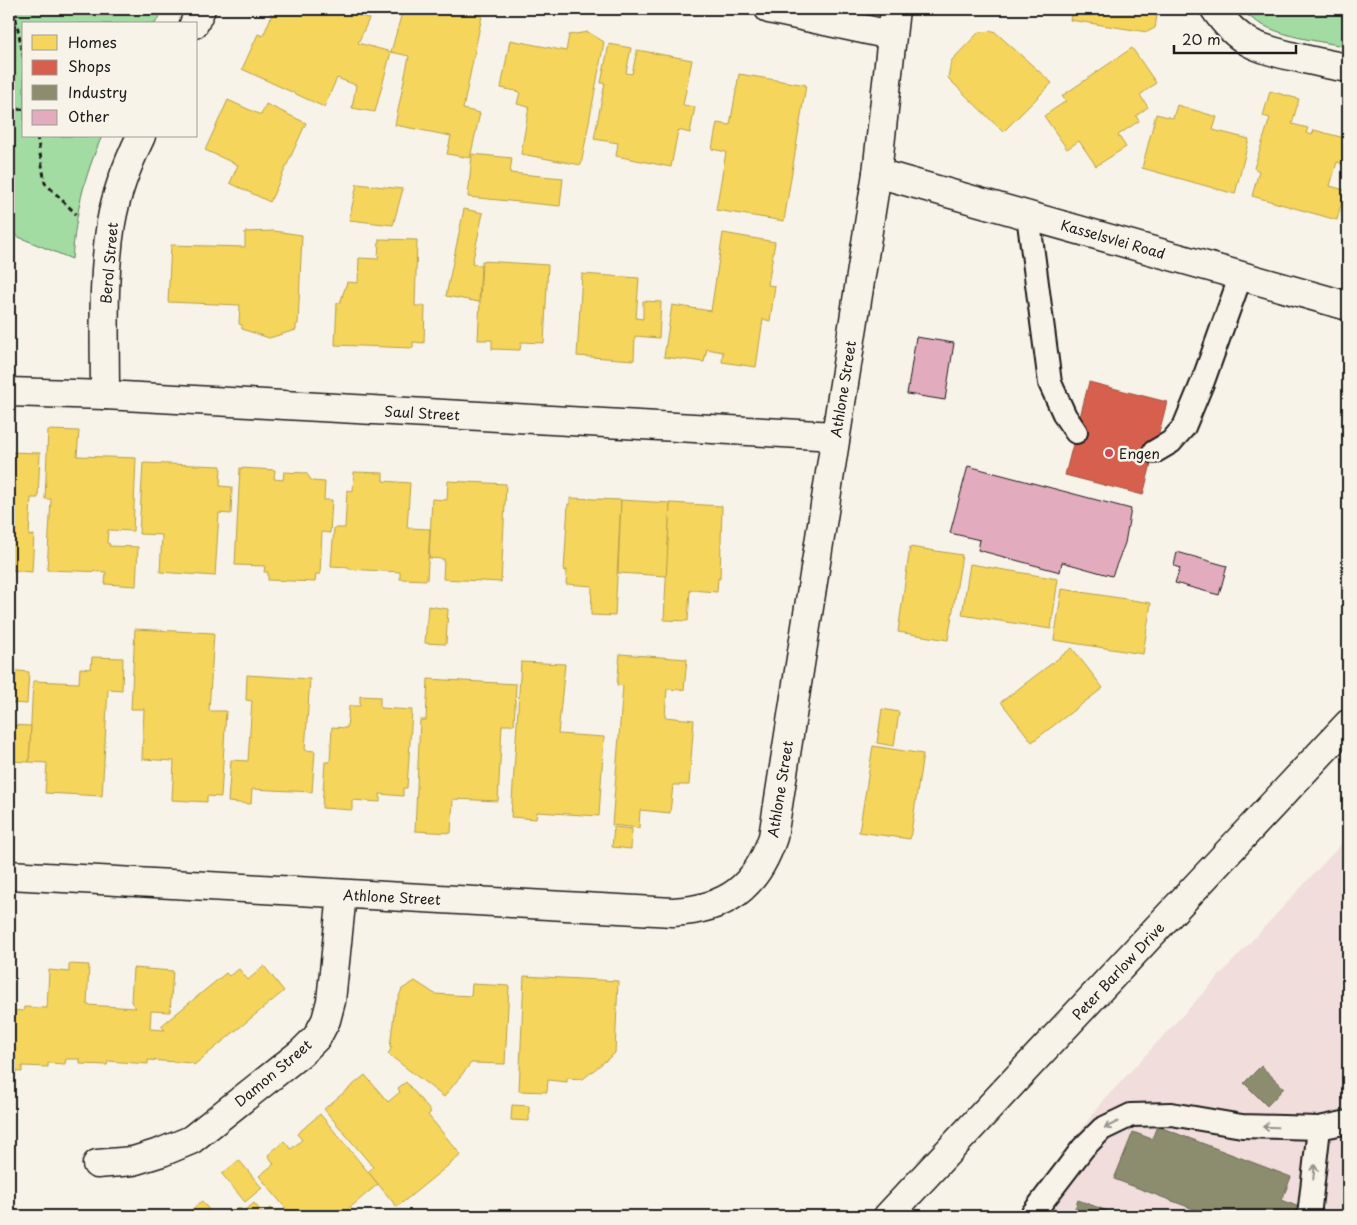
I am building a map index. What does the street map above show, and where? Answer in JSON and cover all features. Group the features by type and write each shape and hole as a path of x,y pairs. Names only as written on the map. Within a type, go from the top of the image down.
{"street":[{"path":"195,22 201,9"},
{"path":"769,9 893,22"},
{"path":"1214,9 1227,27 1244,40 1264,50 1348,68"},
{"name":"Athlone Street","path":"9,875 673,912 693,911 712,906 729,898 745,886 758,872 767,855 773,837 877,173 893,22"},
{"name":"Berol Street","path":"105,395 104,287 112,222 131,156 140,138"},
{"name":"Kasselsvlei Road","path":"877,173 1348,306"},
{"name":"Saul Street","path":"9,392 105,395 835,436"},
{"name":"Peter Barlow Drive","path":"888,1216 1348,724"},
{"name":"Damon Street","path":"97,1164 133,1161 191,1140 302,1052 317,1037 326,1020 331,1001 342,894"}],"lane":[{"path":"1028,215 1050,383 1065,416 1076,432"},
{"path":"1154,452 1171,442 1184,427 1203,381 1241,275"},
{"path":"1031,1216 1083,1148 1102,1129 1131,1115 1171,1114 1242,1126 1319,1128 1348,1122"},
{"path":"1309,1216 1319,1128"}],"path":[{"path":"14,9 22,50"},
{"path":"9,110 22,109"},
{"path":"37,138 45,183 80,218"}],"shaded area":[{"path":"1348,837 1348,1216 1015,1216 1103,1101"}],"green space":[{"path":"9,9 163,9 156,22 22,22 22,138 101,138 81,196 72,259 9,233"},
{"path":"1241,9 1348,9 1348,47 1291,36 1264,26"}],"building: Homes":[{"path":"272,9 346,9 369,19 358,43 391,52 375,112 352,108 356,85 337,78 324,107 242,69 258,34 263,36 272,15 270,14"},
{"path":"403,9 428,9 450,13 451,9 482,16 463,109 480,113 470,158 447,154 451,136 395,125 409,56 391,52"},
{"path":"1072,9 1158,9 1155,28 1147,32 1070,20"},
{"path":"994,31 1052,83 1003,132 948,78 951,61 979,32"},
{"path":"588,32 604,42 581,165 521,154 529,107 517,104 520,92 501,88 510,40 566,51 569,35"},
{"path":"609,44 631,48 626,73 632,74 637,50 692,60 683,105 695,107 690,133 678,130 671,167 616,156 618,143 594,139 605,83 601,83"},
{"path":"1132,48 1156,83 1140,95 1148,107 1136,116 1139,121 1118,135 1126,147 1096,166 1079,141 1067,149 1044,116 1066,101 1062,96"},
{"path":"739,74 806,85 784,221 716,210 726,152 712,149 717,123 730,125"},
{"path":"1270,91 1299,99 1292,124 1308,128 1306,133 1312,135 1314,130 1348,139 1346,165 1337,162 1330,186 1345,190 1337,220 1252,196 1259,171 1254,168 1270,118 1263,116"},
{"path":"228,100 261,115 266,104 306,123 270,202 230,183 238,165 205,150"},
{"path":"1177,105 1217,117 1213,130 1249,139 1235,194 1142,168 1156,114 1173,118"},
{"path":"472,154 512,158 510,173 563,178 560,206 468,197"},
{"path":"357,184 403,189 393,225 349,220"},
{"path":"464,209 483,213 472,264 481,265 479,302 446,296"},
{"path":"274,231 302,235 298,324 296,325 296,330 269,338 242,329 242,325 239,324 240,305 168,302 171,245 245,247 245,232"},
{"path":"723,233 775,242 768,285 775,286 770,321 763,319 756,367 722,362 723,352 707,349 704,362 664,357 672,305 711,311"},
{"path":"379,239 417,240 415,306 425,306 424,343 413,342 413,348 335,345 337,303 340,303 347,282 358,283 359,258 378,259"},
{"path":"482,261 548,265 544,343 521,342 520,350 492,349 492,340 478,340"},
{"path":"582,274 639,278 636,318 643,319 643,301 661,302 659,338 635,336 634,360 577,356"},
{"path":"48,430 79,431 77,456 136,458 133,531 108,530 107,543 110,544 109,546 138,547 136,586 105,584 106,572 47,570 51,499 45,499"},
{"path":"9,452 40,453 38,498 31,498 29,536 34,535 32,572 9,570"},
{"path":"143,463 221,466 220,486 232,487 231,514 219,513 215,576 160,572 162,535 139,534"},
{"path":"240,468 275,470 274,479 283,480 284,472 306,473 312,481 325,482 324,500 332,500 330,533 322,532 320,574 316,574 315,582 268,580 268,572 264,572 265,566 235,565"},
{"path":"354,472 383,473 383,481 410,483 407,528 430,529 427,580 400,579 400,572 331,566 334,528 345,528 347,490 353,491"},
{"path":"448,481 506,484 501,582 443,579 444,559 429,558 432,499 447,500"},
{"path":"570,498 621,500 615,616 591,615 592,586 566,584 567,570 564,571 568,504 570,504"},
{"path":"621,500 670,503 667,576 618,573"},
{"path":"670,503 722,506 720,579 718,578 717,592 690,590 688,621 664,620"},
{"path":"910,547 962,555 948,640 898,632"},
{"path":"970,564 1058,579 1051,629 962,615"},
{"path":"1062,589 1151,603 1143,654 1054,640"},
{"path":"428,606 448,609 446,644 425,643"},
{"path":"135,629 214,633 209,711 226,711 221,797 207,796 207,802 172,800 174,761 142,759 144,709 131,709"},
{"path":"1072,648 1103,688 1032,742 1001,702"},
{"path":"620,654 687,659 684,690 667,689 665,717 694,720 689,785 673,785 670,813 640,810 639,828 612,825 623,686 617,685"},
{"path":"92,657 123,658 122,690 108,689 102,796 45,793 47,763 29,762 33,681 79,683 80,668 91,669"},
{"path":"521,662 565,664 558,734 604,737 599,816 537,812 536,819 511,817"},
{"path":"9,670 29,672 27,704 12,703 10,725 31,726 29,762 9,761"},
{"path":"247,675 310,679 305,750 315,751 312,792 252,789 251,804 228,802 231,760 248,761 252,701 246,700"},
{"path":"428,679 516,684 514,725 502,725 498,801 453,799 451,833 415,831 420,720 426,720"},
{"path":"360,696 380,697 380,708 412,710 407,788 403,788 403,796 380,794 380,802 352,800 352,810 322,808 325,762 330,762 332,727 347,728 349,706 360,706"},
{"path":"882,709 899,712 894,746 877,743"},
{"path":"873,746 923,754 910,839 859,832"},
{"path":"614,827 632,829 631,849 612,847"},
{"path":"69,964 89,965 87,1005 136,1008 131,1002 133,968 173,971 170,1012 151,1011 150,1029 165,1030 161,1026 226,973 229,976 239,969 248,980 264,966 284,991 194,1065 192,1063 148,1060 148,1064 108,1061 107,1065 80,1064 80,1059 66,1059 65,1064 48,1063 48,1067 22,1066 22,1072 9,1071 9,1010 23,1011 24,1007 47,1008 49,970 69,972"},
{"path":"524,976 618,981 615,1053 583,1079 567,1078 567,1082 548,1080 547,1092 519,1091"},
{"path":"415,981 435,994 471,996 472,984 509,986 505,1064 471,1063 444,1097 388,1054 392,1047 390,1047 395,1006 402,989"},
{"path":"365,1075 388,1102 400,1092 398,1088 406,1082 431,1112 428,1115 461,1155 397,1207 368,1172 373,1167 324,1109"},
{"path":"512,1105 529,1106 529,1121 511,1120"},
{"path":"320,1114 378,1184 340,1216 292,1216 259,1176 274,1164 268,1155 284,1141 291,1149 302,1140 297,1134"},
{"path":"239,1160 262,1188 245,1202 222,1174"},
{"path":"202,1201 214,1216 184,1216"},
{"path":"254,1203 263,1214 271,1208 278,1216 228,1216 239,1207 243,1212"}],"building: Shops":[{"path":"1089,382 1167,402 1143,495 1065,475"}],"building: Industry":[{"path":"1261,1066 1284,1088 1267,1106 1244,1083"},
{"path":"1157,1126 1291,1177 1282,1200 1299,1207 1296,1216 1212,1216 1114,1179 1133,1132 1152,1139"},
{"path":"1078,1200 1121,1216 1062,1216 1065,1210 1073,1214"}],"building: Other":[{"path":"916,337 954,343 945,400 907,394"},
{"path":"968,466 1131,509 1125,543 1112,576 1062,562 1060,572 978,550 980,540 950,533"},
{"path":"1177,552 1227,566 1219,595 1175,583 1180,568 1174,566"}],"place":[{"name":"Engen","path":"1109,453"}]}
